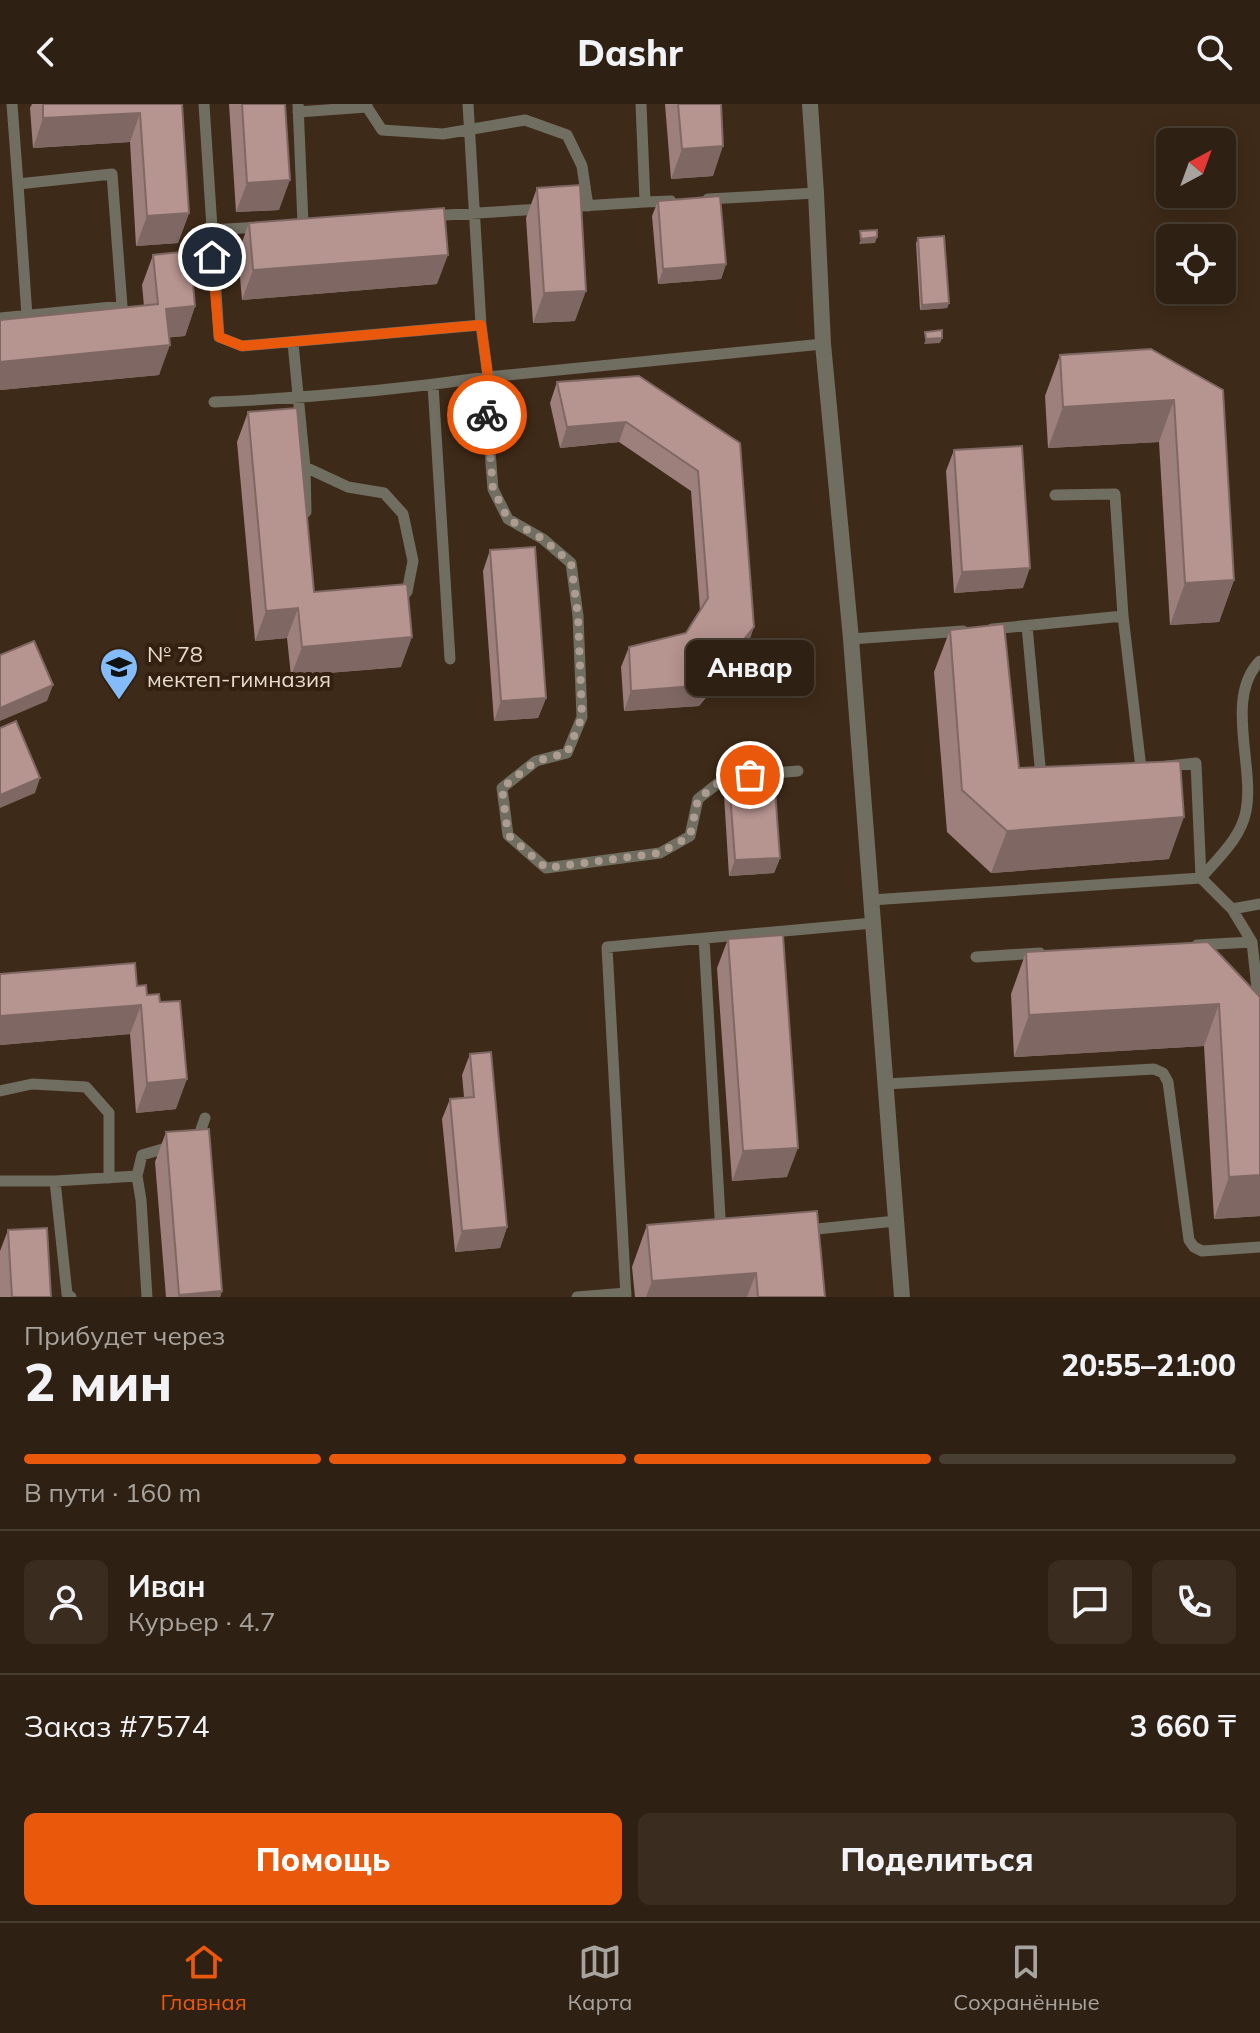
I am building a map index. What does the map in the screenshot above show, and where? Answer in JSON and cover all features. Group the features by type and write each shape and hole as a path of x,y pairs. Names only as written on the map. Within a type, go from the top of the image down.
{"street":[{"path":"810,104 823,344 851,639 902,1297"}],"lane":[{"path":"12,104 27,316"},
{"path":"204,104 219,337 242,346 481,325"},
{"path":"468,104 493,489 508,519 543,539 571,563 578,616 582,717 567,753 536,761 502,788 508,835 546,868 660,853 690,836 698,799 726,777 798,771"},
{"path":"641,104 645,202"},
{"path":"303,224 298,108 367,105 382,130 443,134 525,120 567,135 582,166 588,206"},
{"path":"0,318 122,306 112,174 18,184"},
{"path":"692,199 816,193"},
{"path":"411,217 677,200"},
{"path":"288,225 319,223"},
{"path":"210,230 272,226"},
{"path":"293,343 305,467 306,524"},
{"path":"214,402 297,398 823,344"},
{"path":"433,385 450,659"},
{"path":"305,467 348,487 384,493 403,514 413,561 407,592 390,602"},
{"path":"1055,495 1115,494 1123,616 1141,768"},
{"path":"851,639 1123,616"},
{"path":"1027,626 1041,777 1055,776"},
{"path":"871,900 1201,878 1234,839 1247,809 1243,720 1245,686 1251,669 1260,661"},
{"path":"1127,770 1196,763 1201,878 1232,909 1252,942 1260,1017"},
{"path":"1232,909 1260,904"},
{"path":"577,1297 626,1295 607,947 873,923"},
{"path":"704,939 722,1240"},
{"path":"1191,945 1252,942"},
{"path":"976,957 1052,953"},
{"path":"886,1084 1154,1069 1163,1073 1168,1082 1189,1240 1202,1251 1260,1247"},
{"path":"0,1091 32,1084 86,1087 109,1113 109,1178"},
{"path":"147,1297 137,1176 142,1155 197,1142 205,1118"},
{"path":"0,1181 137,1176"},
{"path":"55,1181 67,1294 71,1297"},
{"path":"801,1231 896,1221"},
{"path":"708,1241 738,1238"},
{"path":"623,1250 638,1249"}],"building":[{"path":"43,104 182,104 189,213 147,216 140,113 43,118"},
{"path":"242,104 285,104 290,180 247,183"},
{"path":"678,104 721,104 723,146 682,149"},
{"path":"580,185 586,291 544,293 537,188"},
{"path":"720,196 726,264 663,269 658,201"},
{"path":"444,208 448,255 253,270 249,223"},
{"path":"877,230 877,237 861,239 860,231"},
{"path":"944,236 949,303 922,305 918,238"},
{"path":"190,251 195,306 166,309 170,345 0,362 0,320 158,304 153,255"},
{"path":"942,330 942,338 926,339 925,332"},
{"path":"1151,349 1223,390 1234,580 1185,583 1174,400 1063,407 1060,355"},
{"path":"639,376 740,443 754,627 707,685 631,691 629,647 686,633 708,598 698,471 626,422 567,427 557,382"},
{"path":"297,408 314,592 407,584 412,637 302,647 298,608 266,611 248,412"},
{"path":"1022,446 1030,568 962,572 954,450"},
{"path":"535,547 546,698 501,701 490,550"},
{"path":"1004,624 1019,768 1180,761 1184,817 1007,831 962,790 950,630"},
{"path":"34,641 53,685 0,708 0,655"},
{"path":"16,721 40,778 0,795 0,728"},
{"path":"774,776 780,858 735,860 729,779"},
{"path":"783,935 798,1148 743,1151 728,939"},
{"path":"1208,942 1260,997 1260,1175 1229,1177 1219,1004 1029,1015 1026,952"},
{"path":"135,963 137,986 146,985 147,995 159,994 160,1002 180,1001 187,1079 147,1083 141,1005 0,1016 0,974"},
{"path":"491,1052 507,1227 462,1231 450,1099 474,1097 470,1054"},
{"path":"209,1129 222,1291 179,1295 166,1132"},
{"path":"817,1211 825,1297 758,1297 756,1273 652,1281 647,1225"},
{"path":"47,1228 51,1297 12,1297 8,1230"}],"way so far":[{"path":"487,415 493,489 508,519 543,539 571,563 578,616 582,717 567,753 536,761 502,788 508,835 546,868 660,853 690,836 698,799 726,777 750,775"}],"place":[{"name":"№ 78 мектеп-гимназия","path":"119,701"},
{"name":"Анвар","path":"750,775"}],"route":[{"path":"212,257 219,337 242,346 481,325 488,377 487,415"}]}
